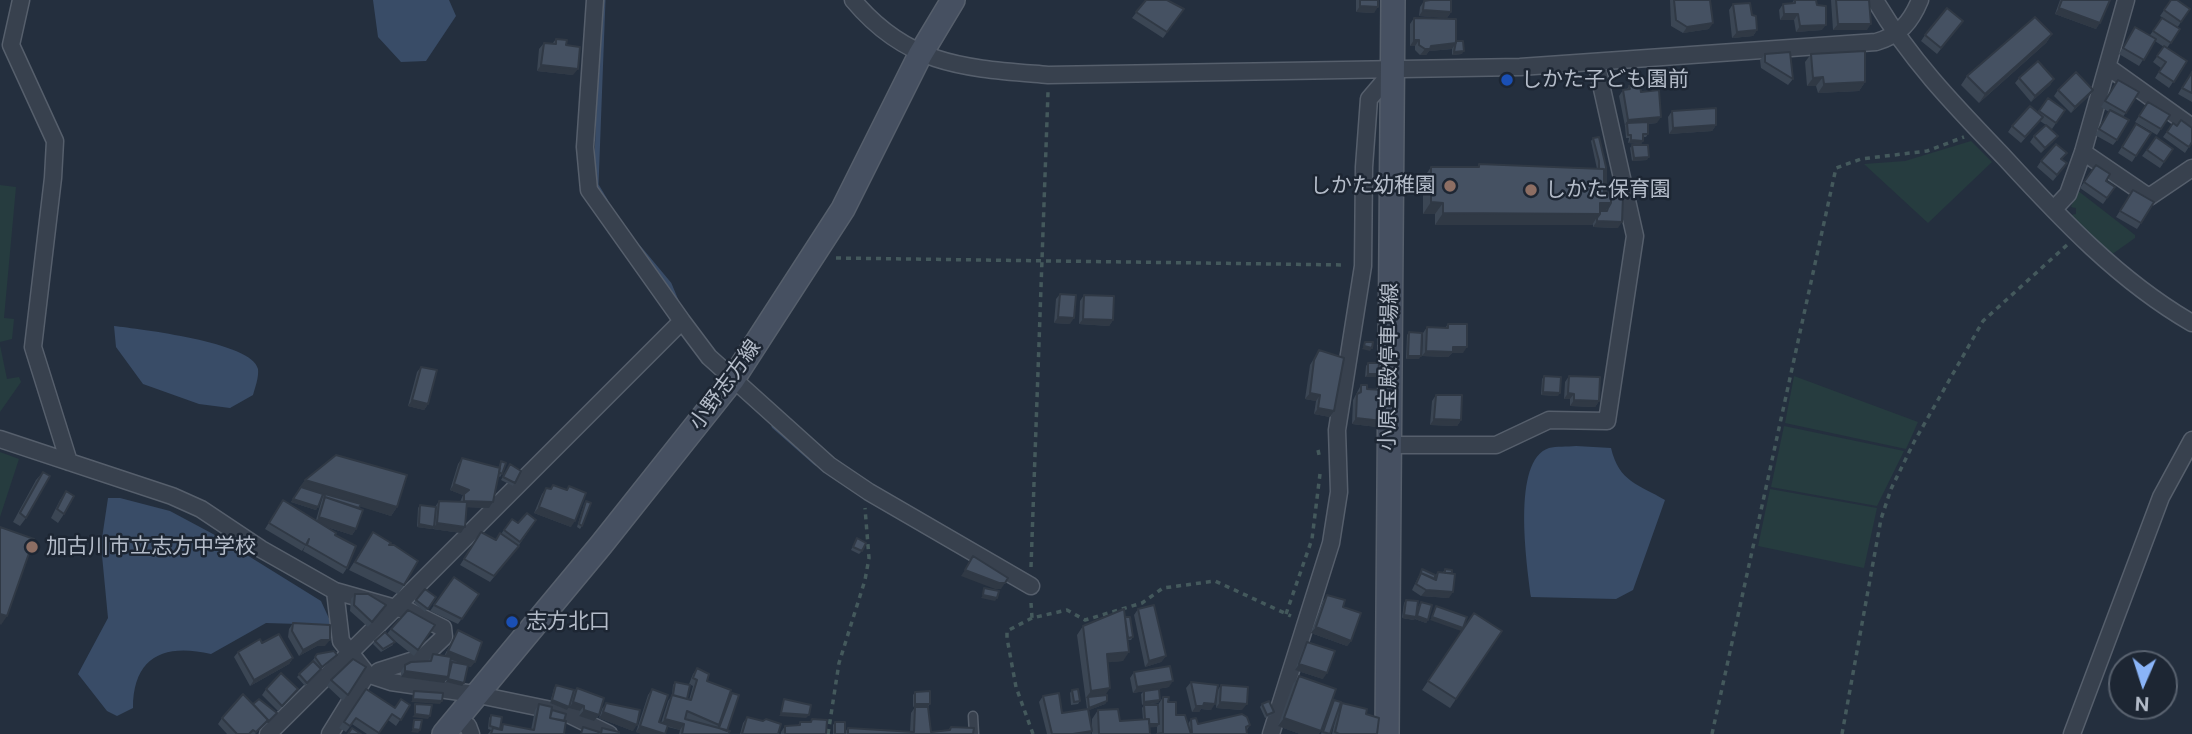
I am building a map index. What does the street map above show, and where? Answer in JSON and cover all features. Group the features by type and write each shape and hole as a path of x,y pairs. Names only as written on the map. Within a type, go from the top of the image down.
{"main road":[{"name":"小野志方線","path":"457,729 474,694 601,545 733,379 843,209 920,55 953,0"},
{"name":"小原宝殿停車場線","path":"1387,734 1393,0"}],"street":[{"path":"21,0 11,45 54,141 53,178 33,347 69,463"},
{"path":"595,0 585,148 589,190 682,321 709,357 829,465 869,492 1031,586"},
{"path":"853,0 875,26 920,55 987,70 1048,75 1520,67 1876,41 1896,35 1913,18 1920,0"},
{"path":"1875,0 1915,62 2054,209 2142,292 2192,323"},
{"path":"2054,209 2068,194 2083,152 2126,0"},
{"path":"1388,445 1496,445 1549,420 1607,421 1635,236 1596,62"},
{"path":"2108,67 2192,127"},
{"path":"1271,734 1331,542 1339,492 1337,430 1363,266 1364,167 1369,99 1392,71"},
{"path":"2083,152 2149,197 2192,168"},
{"path":"268,734 682,321"},
{"path":"0,439 172,496 201,509 261,549 335,591 407,610 443,628 444,637 423,657 371,675 330,734"},
{"path":"2072,734 2161,497 2192,440"},
{"path":"335,591 341,640 371,675 391,682 474,694 566,713 609,734"}],"lane":[{"path":"973,716 974,734"}],"path":[{"path":"1032,618 1040,260 1048,75"},
{"path":"1712,734 1836,168 1860,159 1927,151 1978,130"},
{"path":"1842,734 1881,519 1891,489 1914,442 1983,321 2078,233"},
{"path":"819,246 839,259 1363,266"},
{"path":"1286,614 1312,538 1321,464 1318,450"},
{"path":"828,734 842,651 865,580 869,558 865,510 869,492"},
{"path":"1033,734 1016,687 1006,634 1015,625 1032,618 1067,610 1085,620 1142,603 1163,587 1215,581 1305,622"}],"green space":[{"path":"1971,141 1992,162 1928,223 1864,164 1905,161"},
{"path":"0,185 16,187 4,318 14,319 12,339 0,342"},
{"path":"2077,190 2135,235 2135,238 2111,255 2071,215 2076,214 2076,208 2071,207"},
{"path":"0,345 7,379 19,377 21,382 0,412"},
{"path":"1794,376 1918,422 1906,449 1785,423"},
{"path":"1784,426 1904,451 1877,506 1771,487"},
{"path":"0,452 19,459 0,517"},
{"path":"1770,489 1877,508 1864,568 1758,546"}],"water":[{"path":"373,0 449,0 456,16 426,61 401,62 378,37"},
{"path":"114,326 193,338 237,351 251,360 258,369 253,395 230,408 199,404 143,384 116,347"},
{"path":"1549,448 1611,448 1624,475 1665,500 1633,590 1616,599 1531,597 1524,515 1530,472 1537,457"},
{"path":"108,498 120,498 170,511 213,534 321,601 332,625 266,623 211,654 179,650 155,657 139,676 134,690 133,708 117,716 107,711 78,674 108,618 101,545"}],"building":[{"path":"1146,0 1167,0 1184,9 1167,32 1136,12"},
{"path":"1360,0 1378,0 1378,7 1360,6"},
{"path":"1451,0 1451,12 1423,10 1424,1"},
{"path":"1674,0 1710,0 1713,23 1687,27 1676,20"},
{"path":"1795,0 1816,0 1817,5 1826,6 1826,25 1800,26 1798,14 1784,14 1783,4 1795,3"},
{"path":"1836,0 1869,0 1871,24 1838,24"},
{"path":"2062,0 2110,0 2100,23 2059,8"},
{"path":"2171,0 2177,0 2190,9 2181,22 2164,10"},
{"path":"1750,3 1752,15 1756,16 1757,30 1737,32 1733,4"},
{"path":"1947,8 1963,21 1941,48 1925,35"},
{"path":"2035,17 2052,34 1985,94 1967,76"},
{"path":"1414,18 1456,19 1456,43 1425,49 1419,45 1419,40 1414,40"},
{"path":"2162,18 2180,29 2171,43 2153,31"},
{"path":"2135,27 2156,39 2144,60 2123,48"},
{"path":"556,39 567,40 566,45 580,47 578,69 541,65 544,43 556,44"},
{"path":"1456,41 1463,41 1464,51 1454,52"},
{"path":"2164,46 2187,61 2174,82 2159,72 2166,62 2157,56"},
{"path":"1865,51 1865,82 1824,84 1823,77 1813,78 1811,54"},
{"path":"1790,52 1793,79 1765,62 1765,54"},
{"path":"2038,61 2054,79 2035,96 2019,78"},
{"path":"2076,72 2093,90 2075,107 2058,90"},
{"path":"2192,72 2192,93 2182,88"},
{"path":"2118,80 2139,92 2126,113 2105,101"},
{"path":"1640,85 1641,92 1659,90 1661,117 1628,120 1623,90 1630,89 1629,86"},
{"path":"2048,98 2065,110 2056,123 2039,111"},
{"path":"2148,102 2170,115 2161,129 2139,116"},
{"path":"2030,106 2043,117 2025,137 2012,126"},
{"path":"1716,108 1716,125 1673,128 1672,111"},
{"path":"2110,110 2129,120 2117,140 2099,129"},
{"path":"2181,120 2192,128 2192,142 2189,147 2167,132 2173,123 2177,126"},
{"path":"1648,122 1648,134 1643,134 1643,141 1631,140 1627,123"},
{"path":"2136,124 2151,133 2136,156 2122,147"},
{"path":"2046,125 2058,136 2045,148 2034,136"},
{"path":"1599,137 1606,167 1606,192 1604,169 1599,169 1593,138"},
{"path":"2156,137 2173,149 2164,162 2147,150"},
{"path":"2056,144 2067,153 2061,159 2067,163 2057,175 2041,161"},
{"path":"1632,145 1648,145 1649,157 1634,158"},
{"path":"1479,164 1604,169 1604,192 1611,193 1611,203 1600,203 1600,214 1443,213 1443,203 1431,202 1431,167 1479,167"},
{"path":"2096,165 2110,174 2106,181 2115,187 2107,198 2084,182"},
{"path":"2133,190 2154,202 2141,223 2120,211"},
{"path":"1611,197 1623,197 1622,222 1597,221 1600,211 1607,211"},
{"path":"1060,294 1076,295 1074,318 1058,317"},
{"path":"1084,295 1114,296 1113,320 1083,319"},
{"path":"1448,324 1467,324 1467,347 1453,347 1453,352 1426,351 1427,327 1448,328"},
{"path":"1409,332 1422,333 1421,356 1408,356"},
{"path":"1365,342 1373,342 1372,348 1364,346"},
{"path":"1319,350 1344,358 1334,411 1318,408 1320,395 1310,393 1314,360"},
{"path":"1368,363 1379,363 1378,374 1368,374"},
{"path":"421,367 437,370 428,404 412,400"},
{"path":"1544,376 1561,377 1560,393 1543,392"},
{"path":"1569,376 1600,377 1599,401 1574,400 1574,394 1568,393"},
{"path":"1361,385 1367,385 1367,389 1382,390 1382,421 1356,418 1357,394 1361,392"},
{"path":"1436,395 1462,395 1461,420 1434,419"},
{"path":"336,455 407,475 397,507 305,480"},
{"path":"462,458 500,468 493,502 464,501 464,494 469,490 454,484"},
{"path":"501,461 506,463 502,474 499,472"},
{"path":"510,464 521,471 515,483 503,477"},
{"path":"43,472 50,476 26,518 20,513"},
{"path":"553,485 567,490 569,486 586,493 575,521 539,507 546,488 551,489"},
{"path":"301,487 323,494 318,507 293,499"},
{"path":"66,491 74,496 64,514 57,509"},
{"path":"325,494 361,504 359,508 325,497 324,500"},
{"path":"325,497 363,510 356,529 319,517"},
{"path":"283,500 356,546 347,568 307,545 309,539 306,545 269,523"},
{"path":"439,501 467,502 465,527 437,523"},
{"path":"586,501 591,503 582,526 579,524"},
{"path":"420,505 436,507 434,527 419,524"},
{"path":"527,513 536,520 520,542 504,530 512,519 518,523"},
{"path":"0,527 34,539 7,616 0,614"},
{"path":"373,532 391,543 389,545 394,545 418,561 404,585 355,562"},
{"path":"481,532 496,540 500,533 519,546 494,576 464,559"},
{"path":"857,538 866,543 862,551 853,547"},
{"path":"973,556 1008,578 1005,583 965,570"},
{"path":"1422,569 1435,575 1435,579 1421,573 1420,575"},
{"path":"1438,572 1455,574 1453,592 1426,590 1416,584 1421,573 1436,580"},
{"path":"454,577 479,594 462,619 434,605"},
{"path":"984,588 999,591 997,598 983,595"},
{"path":"425,589 436,597 428,609 416,600"},
{"path":"355,594 368,594 386,605 372,622 354,605"},
{"path":"1327,595 1345,600 1343,607 1361,613 1351,641 1316,627"},
{"path":"1406,600 1418,601 1416,617 1404,615"},
{"path":"1421,602 1432,605 1428,620 1417,616"},
{"path":"1154,605 1166,656 1149,661 1138,609"},
{"path":"1436,606 1467,617 1463,628 1432,617"},
{"path":"1124,609 1129,652 1107,654 1110,688 1091,691 1083,626"},
{"path":"408,610 435,625 418,650 391,629"},
{"path":"1474,613 1502,631 1456,699 1428,681"},
{"path":"1125,617 1130,617 1133,637 1128,638"},
{"path":"293,623 330,625 330,640 321,640 303,650 292,631"},
{"path":"458,630 482,642 475,662 448,651"},
{"path":"385,632 395,642 383,649 375,641"},
{"path":"279,634 293,658 254,680 238,652 260,639 262,643"},
{"path":"1307,642 1335,651 1327,673 1299,664"},
{"path":"334,651 337,655 322,667 315,657 317,654"},
{"path":"433,654 451,657 448,677 405,671 405,665 431,661"},
{"path":"353,659 366,667 348,695 331,680"},
{"path":"313,661 321,669 307,683 299,674"},
{"path":"452,662 468,665 464,683 448,679"},
{"path":"1170,666 1173,681 1137,687 1134,672"},
{"path":"697,668 709,674 707,681 731,690 719,725 687,711 685,719 730,731 728,734 682,734 684,724 665,719 672,695 691,700 697,680 693,678"},
{"path":"281,673 298,689 282,706 266,689"},
{"path":"1299,676 1336,689 1321,731 1284,718"},
{"path":"675,682 690,685 687,699 673,695"},
{"path":"1191,682 1218,685 1215,704 1204,703 1203,706 1196,706"},
{"path":"556,685 574,690 569,707 552,700"},
{"path":"1221,685 1248,687 1247,704 1220,702"},
{"path":"577,688 604,698 599,715 584,710 584,706 573,702"},
{"path":"366,689 395,708 401,699 410,705 401,720 392,714 379,733 356,718 350,726 344,722"},
{"path":"652,689 668,695 659,722 668,725 665,734 640,726"},
{"path":"1078,689 1080,701 1074,702 1072,690"},
{"path":"1159,689 1160,700 1144,702 1144,691"},
{"path":"414,691 443,693 442,701 413,699"},
{"path":"930,691 930,704 915,704 915,692"},
{"path":"732,693 739,695 727,731 719,728"},
{"path":"1059,693 1062,713 1088,709 1092,731 1052,734 1043,696"},
{"path":"243,694 268,720 256,732 253,730 249,734 237,734 222,718"},
{"path":"1107,695 1107,701 1089,708 1088,697"},
{"path":"1163,697 1169,697 1168,702 1176,702 1176,715 1185,715 1191,734 1157,734 1163,733"},
{"path":"259,699 277,713 268,722 253,704"},
{"path":"784,699 811,705 809,715 781,713"},
{"path":"1334,700 1341,702 1330,734 1323,732"},
{"path":"1269,701 1274,712 1267,715 1262,704"},
{"path":"606,703 640,710 637,725 603,712"},
{"path":"1342,703 1367,709 1366,714 1379,718 1377,734 1335,732"},
{"path":"415,704 432,705 430,716 415,714"},
{"path":"539,704 552,707 550,718 566,721 564,734 491,734 493,728 502,730 503,724 534,730"},
{"path":"1144,705 1158,705 1159,724 1149,724 1149,719 1145,719"},
{"path":"915,707 928,707 931,732 950,730 951,727 974,728 973,734 848,734 848,728 914,732"},
{"path":"1118,709 1120,721 1149,719 1150,734 1099,734 1098,710"},
{"path":"552,710 566,714 564,721 550,718"},
{"path":"1242,714 1247,717 1250,725 1246,727 1247,734 1192,734 1191,719 1196,718 1198,724"},
{"path":"491,715 502,717 500,729 490,726"},
{"path":"747,717 781,724 778,734 742,734"},
{"path":"812,719 827,720 826,734 785,734 785,726 800,725 800,722 811,722"},
{"path":"414,720 422,720 420,730 413,729"},
{"path":"835,722 845,722 845,734 835,734"},
{"path":"583,727 599,732 581,734"},
{"path":"352,728 361,734 348,734"},
{"path":"602,728 619,732 619,734 601,734"}],"waterway":[{"path":"603,0 596,185 605,200"},
{"path":"639,248 669,284 677,303"},
{"path":"774,426 816,463"}],"place":[{"name":"しかた子ども園前","path":"1507,80"},
{"name":"しかた幼稚園","path":"1450,186"},
{"name":"しかた保育園","path":"1531,190"},
{"name":"加古川市立志方中学校","path":"32,547"},
{"name":"志方北口","path":"512,622"}]}
